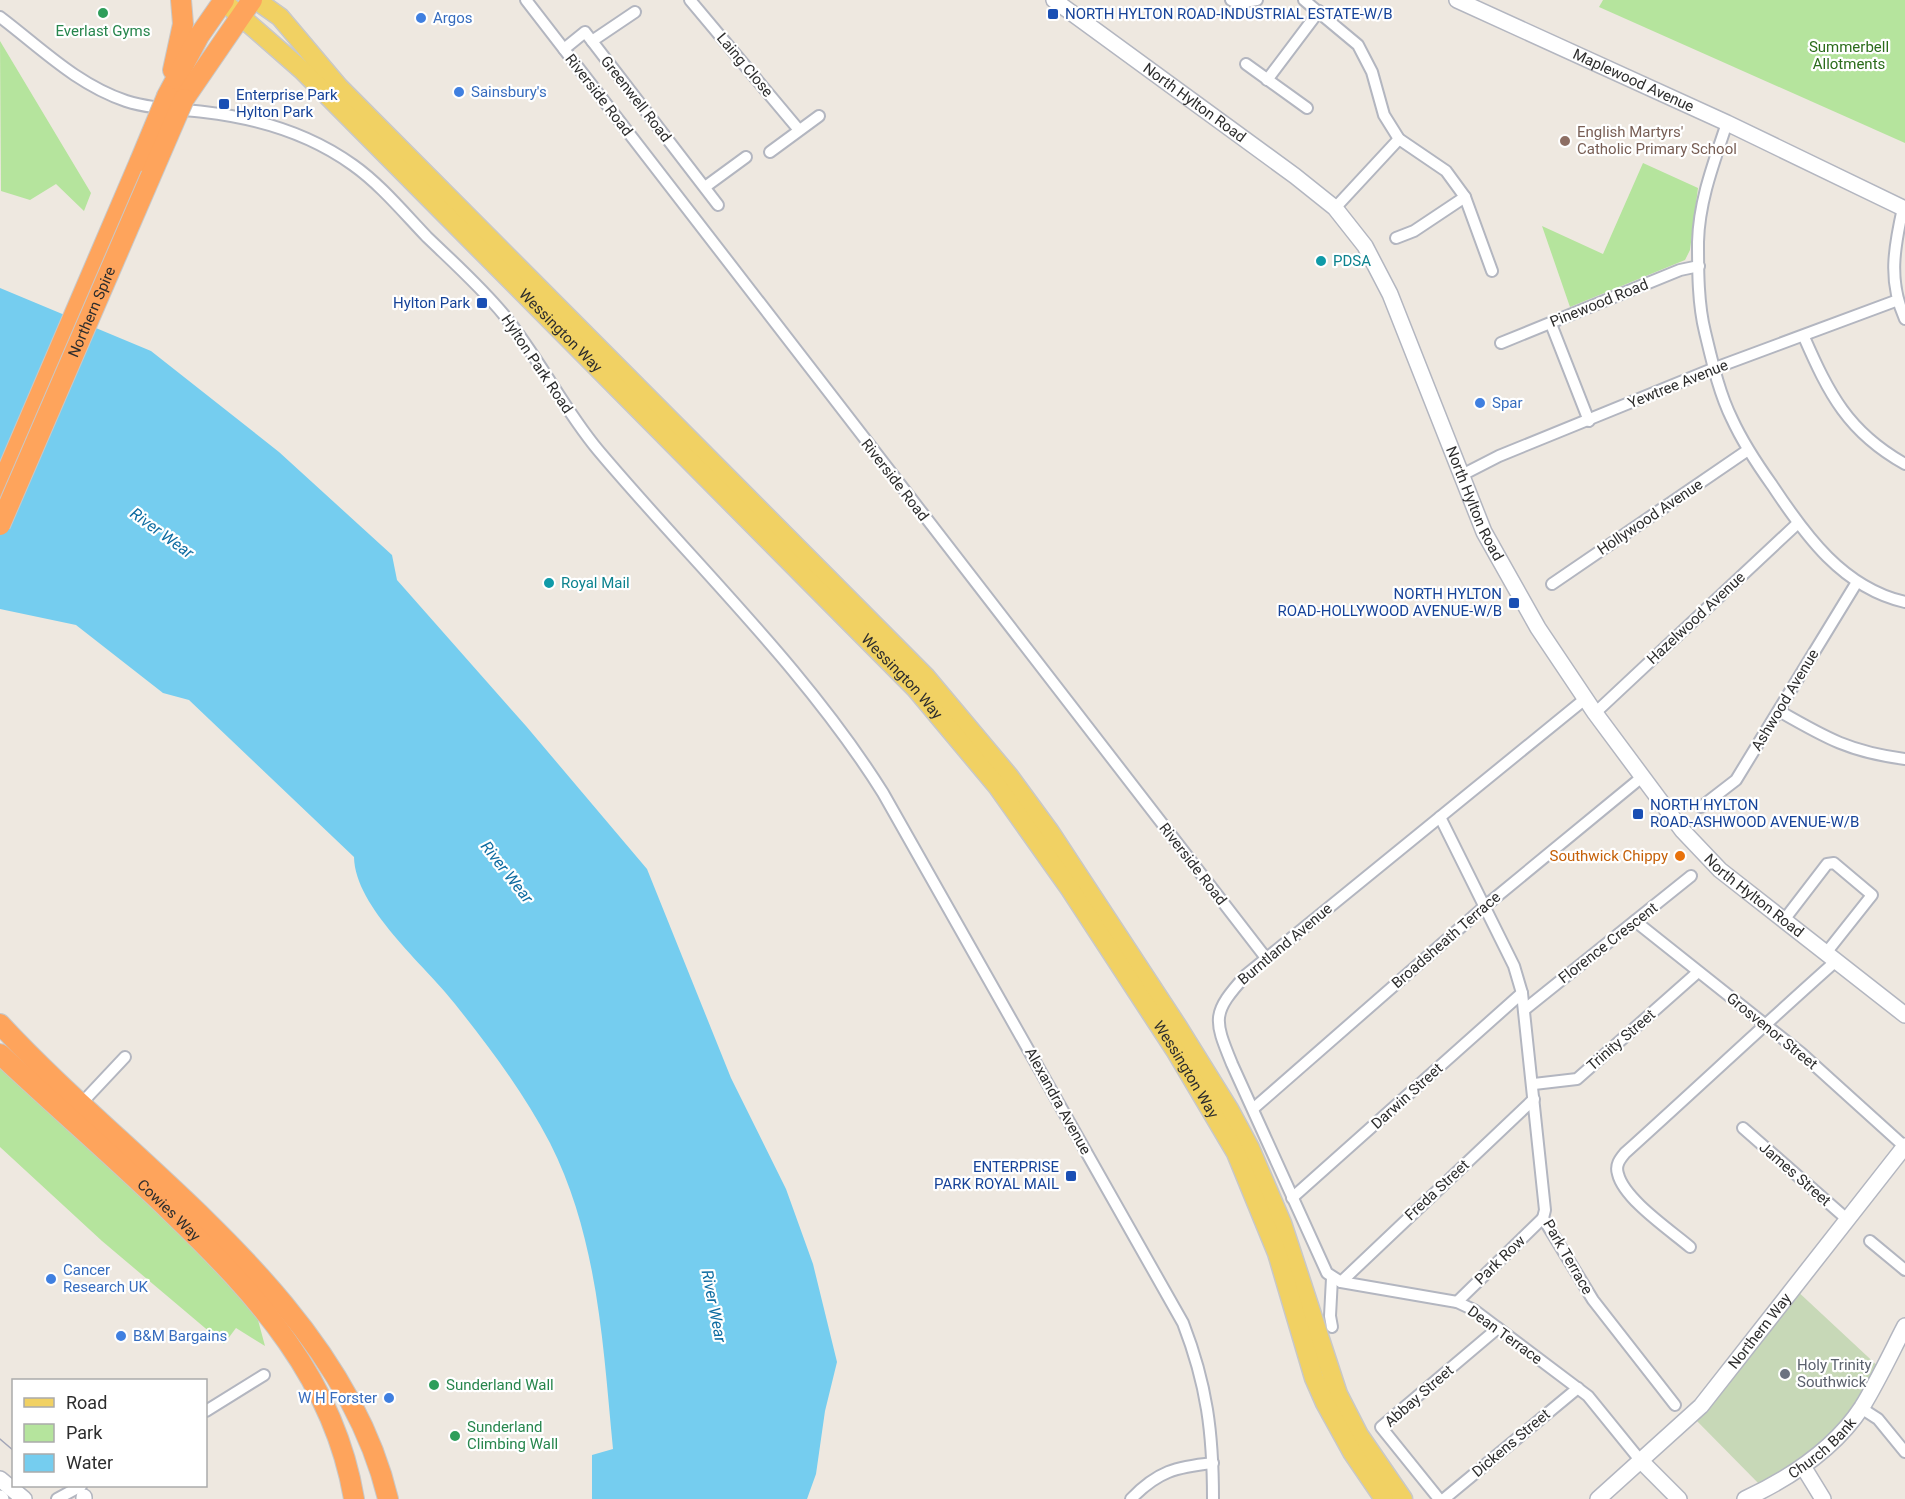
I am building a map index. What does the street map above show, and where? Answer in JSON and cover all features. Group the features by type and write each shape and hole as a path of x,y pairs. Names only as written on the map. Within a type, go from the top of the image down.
{"highway":[{"path":"176,98 183,24 181,0"},
{"path":"176,98 199,36 223,0"},
{"path":"176,98 254,0"},
{"name":"Northern Spire","path":"0,488 176,98"},
{"name":"Northern Spire","path":"0,525 176,98"},
{"name":"Cowies Way","path":"0,1024 225,1240 312,1342 336,1378 373,1444 388,1499"},
{"name":"Cowies Way","path":"0,1054 143,1185 247,1288 290,1342 315,1384 340,1438 354,1499"}],"main road":[{"name":"Wessington Way","path":"223,0 302,70 773,542 915,688 997,786 1070,889 1217,1118 1236,1153 1263,1217 1314,1378 1352,1452 1384,1499"},
{"name":"Wessington Way","path":"254,0 280,17 339,87 918,669 1009,776 1086,885 1178,1027 1234,1119 1282,1223 1335,1386 1359,1435 1403,1499"},
{"path":"1383,1472 1416,1499"}],"street":[{"name":"Riverside Road","path":"526,0 1266,958"},
{"name":"Laing Close","path":"690,0 800,130"},
{"name":"North Hylton Road","path":"1054,0 1295,176 1335,208 1365,246 1390,294 1419,361 1460,476 1484,532 1533,620 1585,699 1682,830 1720,870 1905,1015"},
{"path":"1231,0 1237,3 1257,0"},
{"name":"Maplewood Avenue","path":"1456,0 1727,123 1904,208"},
{"path":"1309,1 1358,45 1372,72 1384,115 1399,139 1446,171 1465,197 1492,271"},
{"path":"1267,80 1320,11"},
{"path":"592,41 635,12"},
{"name":"Hylton Park Road","path":"0,17 50,58 96,88 143,106 243,118 284,129 353,165 504,315 564,406 597,449 740,607 838,727"},
{"name":"Greenwell Road","path":"564,49 585,32 718,205"},
{"path":"1246,64 1307,108"},
{"path":"770,152 819,116"},
{"path":"1727,123 1703,204 1698,240 1698,266 1704,330 1731,417 1748,450 1797,524 1827,558 1857,582 1905,602"},
{"path":"1335,208 1399,139"},
{"path":"705,187 746,157"},
{"path":"1396,238 1414,231 1465,197"},
{"path":"1904,208 1893,252 1893,285 1905,319"},
{"name":"Pinewood Road","path":"1501,343 1680,270 1698,266"},
{"name":"Yewtree Avenue","path":"1460,476 1499,456 1715,368 1804,337 1898,300"},
{"path":"1551,324 1589,421"},
{"path":"1804,337 1842,413 1881,451 1905,464"},
{"name":"Hollywood Avenue","path":"1552,584 1748,450"},
{"name":"Hazelwood Avenue","path":"1595,713 1797,524"},
{"name":"Ashwood Avenue","path":"1701,807 1736,780 1857,582"},
{"name":"Burntland Avenue","path":"1336,1280 1322,1265 1221,1038 1218,1020 1220,1008 1245,975 1585,699"},
{"path":"1779,711 1832,742 1872,755 1905,759"},
{"name":"Alexandra Avenue","path":"838,727 884,793 1183,1323 1201,1374 1213,1462 1213,1499"},
{"name":"Broadsheath Terrace","path":"1254,1108 1484,907 1642,777"},
{"name":"Park Terrace","path":"1440,817 1514,966 1522,993 1534,1084 1545,1210 1543,1218 1593,1300 1675,1405"},
{"path":"1690,1247 1627,1192 1618,1174 1617,1163 1625,1153 1740,1049 1831,957 1872,896 1834,863 1827,864 1784,920"},
{"name":"Florence Crescent","path":"1524,1010 1691,876"},
{"name":"Grosvenor Street","path":"1635,921 1764,1024 1905,1147"},
{"name":"Trinity Street","path":"1534,1084 1577,1079 1698,972"},
{"name":"Darwin Street","path":"1292,1198 1522,993"},
{"path":"68,1118 125,1057"},
{"name":"Freda Street","path":"1336,1280 1534,1099"},
{"name":"James Street","path":"1743,1128 1848,1220"},
{"name":"Northern Way","path":"1598,1499 1701,1406 1905,1147"},
{"name":"Park Row","path":"1457,1302 1543,1218"},
{"path":"1870,1240 1905,1270"},
{"path":"1332,1327 1330,1316 1336,1280"},
{"name":"Dean Terrace","path":"1336,1280 1457,1302 1498,1328 1578,1388 1620,1433 1640,1460"},
{"name":"Church Bank","path":"1745,1499 1804,1468 1835,1441 1861,1408 1905,1326"},
{"name":"Abbay Street","path":"1439,1499 1381,1427 1498,1328"},
{"path":"207,1411 264,1375"},
{"name":"Dickens Street","path":"1444,1499 1578,1388"},
{"path":"1861,1408 1878,1419 1905,1452"},
{"path":"1640,1460 1679,1499"},
{"path":"1131,1499 1149,1481 1166,1472 1213,1462"},
{"path":"1804,1468 1823,1499"},
{"path":"0,1479 24,1499"},
{"path":"57,1499 84,1493"}],"green space":[{"name":"Summerbell Allotments","path":"1603,0 1905,0 1905,143 1599,7"},
{"path":"0,41 91,193 84,211 56,184 30,200 1,191"},
{"path":"1643,163 1698,188 1690,250 1685,260 1570,307 1542,226 1603,254"},
{"path":"0,1065 177,1231 239,1296 258,1320 265,1346 236,1328 224,1344 102,1241 0,1147"},
{"name":"Holy Trinity Southwick","path":"1794,1288 1882,1370 1861,1408 1804,1468 1765,1490 1691,1415"}],"water":[{"name":"River Wear","path":"0,288 151,351 279,452 392,555 397,580 526,726 647,869 731,1078 786,1189 813,1264 837,1362 825,1411 816,1474 807,1499 592,1499 592,1455 613,1449 596,1293 579,1216 566,1179 540,1124 518,1089 455,1004 378,916 357,876 354,857 189,700 163,693 76,625 0,609"}],"tram line":[{"path":"0,1439 12,1449"}],"place":[{"name":"Everlast Gyms","path":"103,13"},
{"name":"NORTH HYLTON ROAD-INDUSTRIAL ESTATE-W/B","path":"1053,14"},
{"name":"Argos","path":"421,18"},
{"name":"Sainsbury's","path":"459,92"},
{"name":"Enterprise Park Hylton Park","path":"224,104"},
{"name":"English Martyrs' Catholic Primary School","path":"1565,141"},
{"name":"PDSA","path":"1321,261"},
{"name":"Hylton Park","path":"482,303"},
{"name":"Spar","path":"1480,403"},
{"name":"Royal Mail","path":"549,583"},
{"name":"NORTH HYLTON ROAD-HOLLYWOOD AVENUE-W/B","path":"1514,603"},
{"name":"NORTH HYLTON ROAD-ASHWOOD AVENUE-W/B","path":"1638,814"},
{"name":"Southwick Chippy","path":"1680,856"},
{"name":"ENTERPRISE PARK ROYAL MAIL","path":"1071,1176"},
{"name":"Cancer Research UK","path":"51,1279"},
{"name":"B&M Bargains","path":"121,1336"},
{"name":"Holy Trinity Southwick","path":"1785,1374"},
{"name":"Sunderland Wall","path":"434,1385"},
{"name":"W H Forster","path":"389,1398"},
{"name":"Sunderland Climbing Wall","path":"455,1436"}]}
